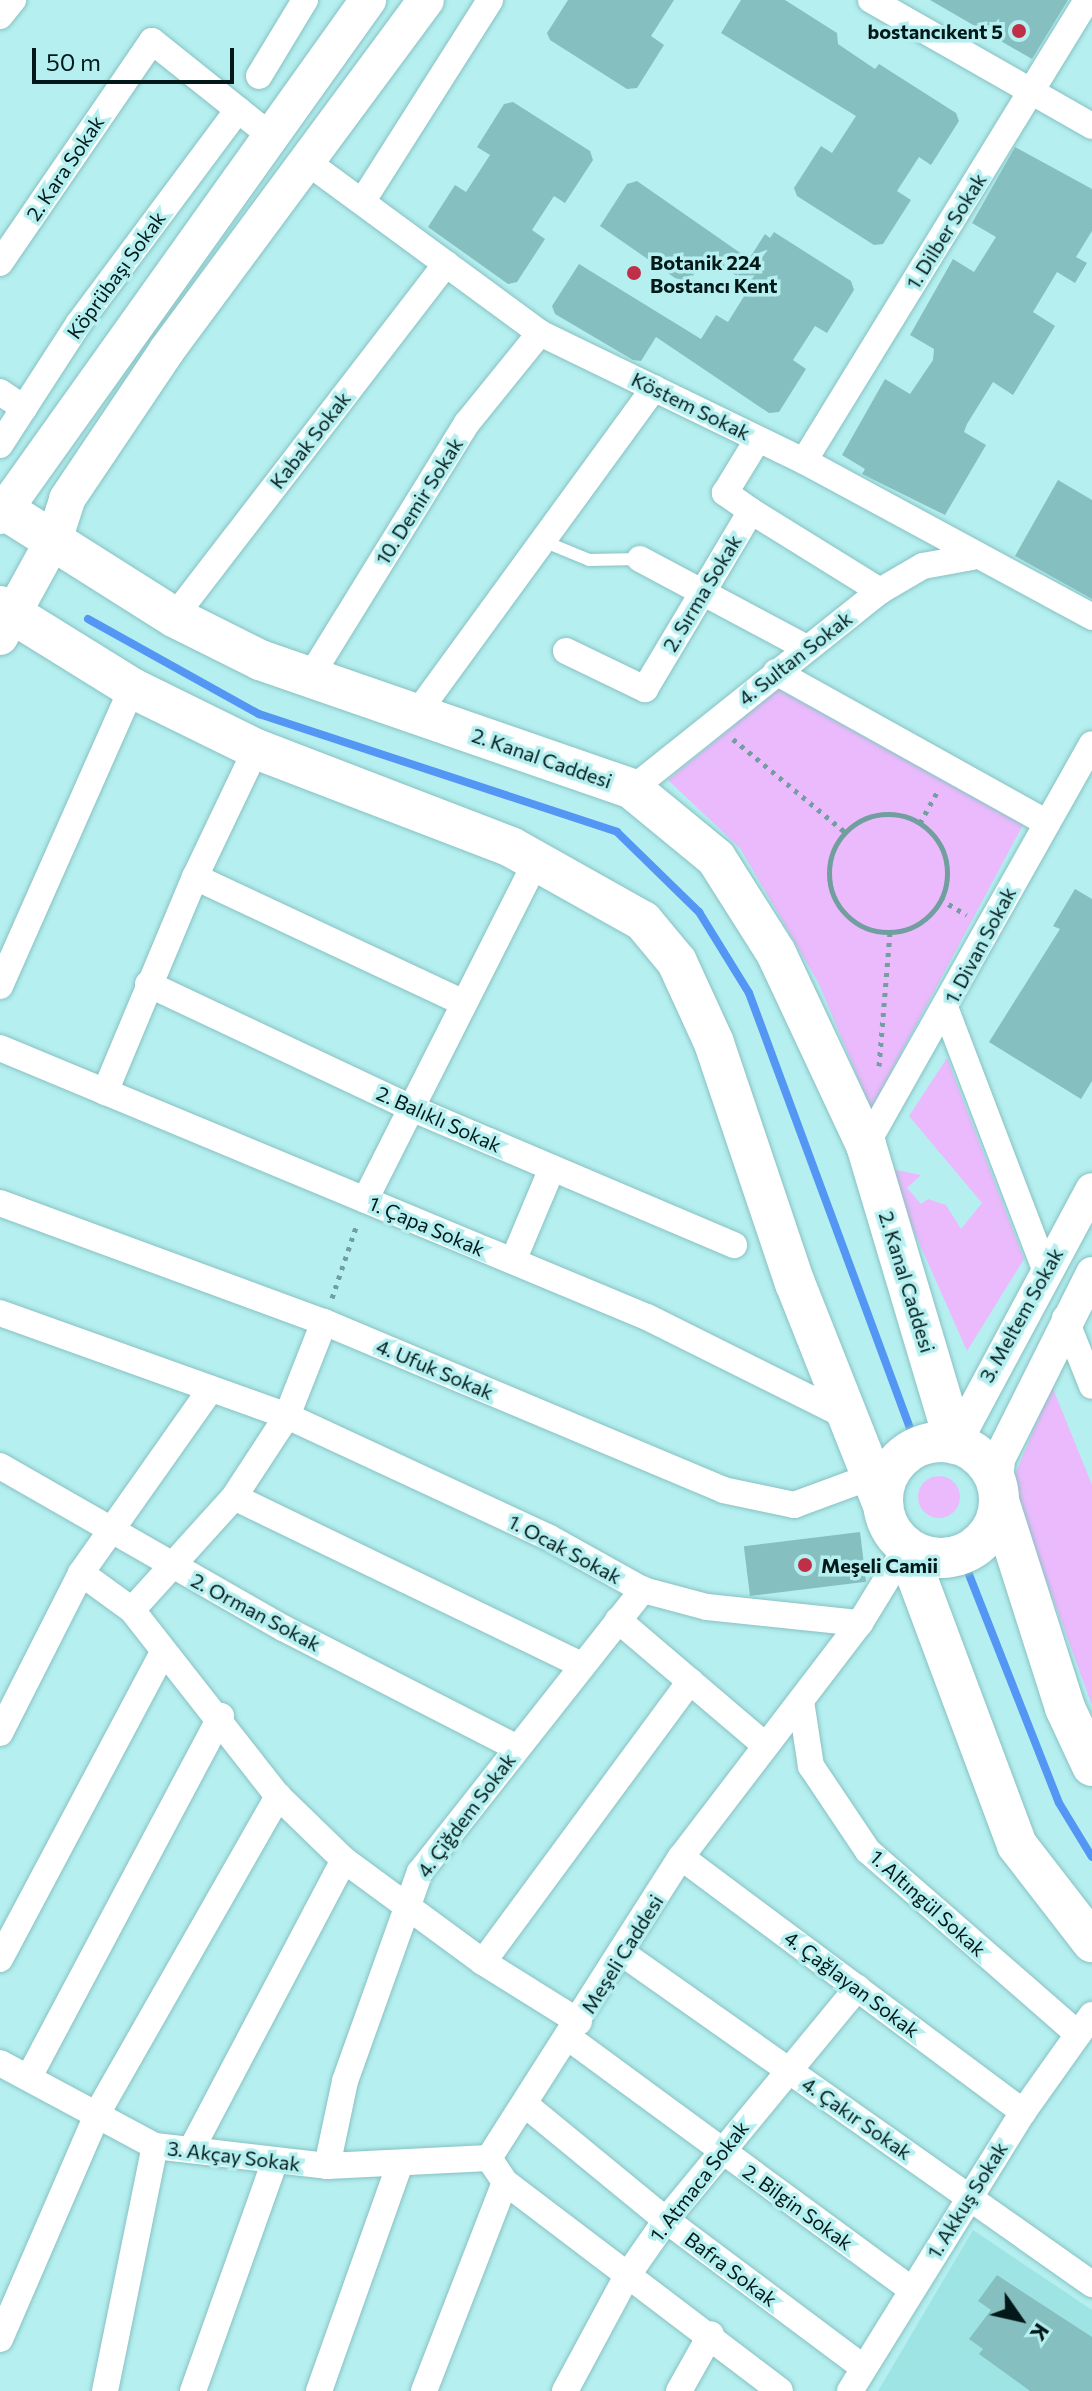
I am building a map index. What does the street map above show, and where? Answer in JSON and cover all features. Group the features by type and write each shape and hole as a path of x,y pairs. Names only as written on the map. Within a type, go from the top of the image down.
{"main road":[{"path":"1,510 368,0"},
{"path":"426,0 310,164 167,350 67,499 55,537 5,619 132,688 256,749 537,859 643,921 677,962 714,1043 777,1234 890,1530 906,1548 1017,1845 1092,1942"},
{"name":"2. Kanal Caddesi","path":"1,510 55,537 174,617 310,677 632,789 716,858 776,953 866,1145 955,1444"},
{"path":"877,1491 897,1462 932,1442 955,1444 980,1456 998,1493 1065,1708 1092,1766"},
{"path":"906,1548 928,1558 963,1555 990,1533 998,1493"}],"street":[{"path":"259,76 305,0"},
{"path":"362,202 490,0"},
{"path":"871,0 1092,126"},
{"name":"1. Dilber Sokak","path":"804,461 1087,0"},
{"name":"2. Kara Sokak","path":"0,263 152,41 271,136"},
{"name":"Köprübaşı Sokak","path":"0,445 79,323 238,110"},
{"name":"Köstem Sokak","path":"310,164 540,333 804,461 972,557 1092,617"},
{"name":"Kabak Sokak","path":"174,617 446,264"},
{"name":"10. Demir Sokak","path":"310,677 467,423 540,333"},
{"path":"415,716 654,388"},
{"path":"0,392 24,408"},
{"path":"751,511 725,493 758,439"},
{"name":"2. Sırma Sokak","path":"566,651 645,689 751,511 880,591"},
{"name":"4. Sultan Sokak","path":"632,789 880,591 923,566 972,557"},
{"path":"640,559 807,648"},
{"path":"776,672 1046,822"},
{"path":"0,986 132,688"},
{"name":"1. Divan Sokak","path":"866,1145 946,1010 1046,822 1092,744"},
{"path":"105,1092 195,877 256,749"},
{"path":"365,1200 537,859"},
{"path":"195,877 464,1003"},
{"name":"2. Balıklı Sokak","path":"148,984 411,1108 734,1245"},
{"path":"946,1010 1045,1269"},
{"name":"1. Çapa Sokak","path":"0,1048 647,1317 848,1417"},
{"path":"513,1261 552,1168"},
{"name":"3. Meltem Sokak","path":"955,1444 1045,1269 1092,1189"},
{"name":"4. Ufuk Sokak","path":"0,1203 324,1322 723,1490 794,1505 877,1491"},
{"name":"3. Meltem Sokak","path":"998,1493 999,1459 1065,1318 1092,1273"},
{"name":"1. Ocak Sokak","path":"0,1313 287,1416 548,1537 643,1590 707,1607 860,1623"},
{"path":"1065,1318 1092,1386"},
{"path":"132,1610 234,1497 287,1416 324,1322"},
{"path":"0,1733 81,1573 211,1389"},
{"name":"2. Orman Sokak","path":"0,1466 171,1566 517,1748"},
{"path":"234,1497 580,1664"},
{"name":"Meşeli Caddesi","path":"489,2158 527,2106 681,1857 860,1623 906,1548"},
{"name":"2. Bilgin Sokak","path":"81,1573 132,1610 162,1654 221,1716 278,1796 344,1860 403,1907 574,2030 721,2151 911,2289"},
{"name":"4. Çiğdem Sokak","path":"327,2166 345,2081 403,1907 420,1872 580,1664 643,1590"},
{"path":"618,1620 765,1745"},
{"path":"0,1959 162,1654"},
{"path":"483,1962 690,1681"},
{"name":"1. Altıngül Sokak","path":"801,1701 811,1766 868,1851 1085,2024"},
{"path":"29,2077 221,1716"},
{"path":"0,2339 98,2112 278,1796"},
{"name":"4. Çağlayan Sokak","path":"681,1857 1023,2112"},
{"path":"191,2150 344,1860"},
{"name":"4. Çakır Sokak","path":"622,1953 1092,2284"},
{"name":"1. Atmaca Sokak","path":"565,2391 627,2276 666,2220 857,1988"},
{"name":"1. Akkuş Sokak","path":"850,2391 1023,2112 1085,2024"},
{"name":"3. Akçay Sokak","path":"0,2063 98,2112 155,2146 274,2164 327,2166 399,2166 489,2158"},
{"name":"Bafra Sokak","path":"527,2106 666,2220 864,2368"},
{"path":"105,2391 155,2146"},
{"path":"489,2158 505,2182 627,2276 711,2334 780,2391"},
{"path":"193,2391 274,2164"},
{"path":"319,2391 399,2166"},
{"path":"424,2391 505,2182"},
{"path":"679,2391 711,2334"}],"lane":[{"path":"543,541 589,560 640,559"}],"path":[{"path":"714,723 845,832"},
{"path":"920,823 950,769"},
{"path":"881,814 920,823 944,855 942,896 915,925 890,931 861,926 835,900 829,865 845,832 881,814"},
{"path":"878,1073 890,931"},
{"path":"324,1322 365,1200"}],"shaded area":[{"path":"778,689 1023,825 871,1109 819,984 740,848 668,780"},
{"path":"947,1058 1024,1259 967,1351 886,1168 921,1175 907,1188 921,1204 928,1199 946,1205 961,1229 982,1203 909,1116"},
{"path":"1052,1386 1092,1485 1092,1705 1011,1484"},
{"path":"939,1476 954,1482 960,1497 954,1512 939,1518 924,1512 918,1497 924,1482"},
{"path":"973,2230 1092,2310 1092,2391 878,2391"}],"building":[{"path":"568,0 674,0 651,36 664,45 637,88 627,89 550,40 547,33"},
{"name":"Botanik 224 Bostancı Kent","path":"741,0 785,0 837,33 838,44 875,69 879,64 956,113 959,121 931,165 919,157 897,191 911,200 883,244 874,245 797,196 794,188 821,146 832,153 856,116 721,33"},
{"name":"bostancıkent 5","path":"930,0 1068,0 1032,59"},
{"path":"513,102 590,151 593,160 565,203 554,196 532,230 545,239 517,282 508,284 428,227 455,185 466,192 490,155 477,147 504,104"},
{"path":"1015,147 1092,189 1092,231 1076,257 1087,263 1075,283 1057,272 1033,312 1055,326 1013,395 993,382 967,424 964,432 986,445 945,515 862,474 865,469 842,455 885,379 910,394 933,360 934,349 910,335 953,259 974,272 996,237 972,223"},
{"path":"637,181 749,259 765,234 770,238 774,232 851,281 854,290 827,333 815,326 793,360 806,369 779,412 769,413 656,337 641,361 633,360 555,314 552,306 579,264 701,339 716,315 728,322 751,285 706,256 689,282 675,278 600,226 627,184"},
{"path":"1058,480 1092,500 1092,599 1015,556"},
{"path":"1075,889 1092,899 1092,1081 1081,1099 989,1042 1060,929 1053,926"},
{"name":"Meşeli Camii","path":"860,1532 866,1582 750,1596 744,1546"},
{"path":"997,2275 1092,2337 1092,2391 1030,2391 979,2354 983,2349 969,2339 991,2310 978,2301"}],"waterway":[{"path":"88,619 259,714 617,832 699,912 749,993 913,1436"},
{"path":"968,1572 1059,1803 1092,1857"}],"place":[{"name":"bostancıkent 5","path":"1019,31"},
{"name":"Botanik 224 Bostancı Kent","path":"634,273"},
{"name":"Meşeli Camii","path":"805,1565"}]}
